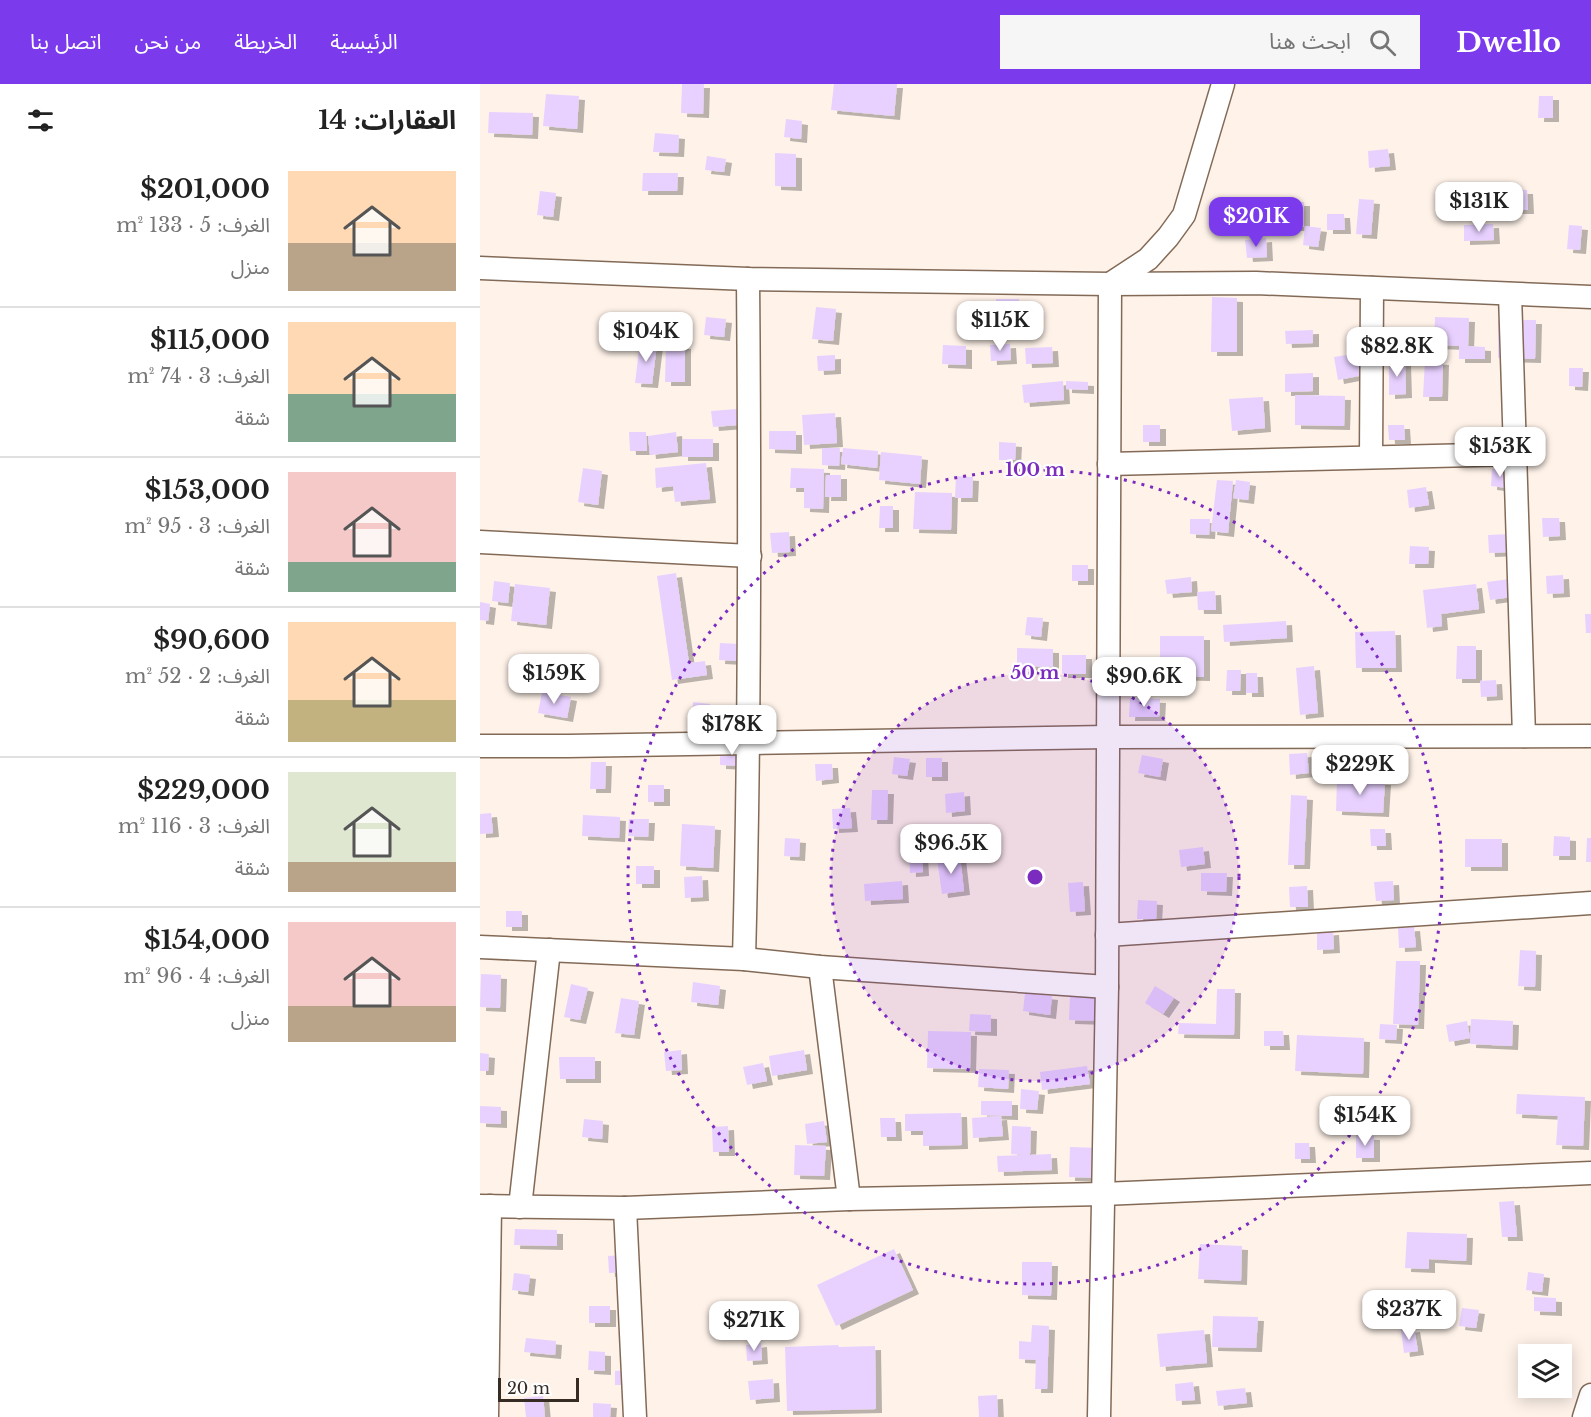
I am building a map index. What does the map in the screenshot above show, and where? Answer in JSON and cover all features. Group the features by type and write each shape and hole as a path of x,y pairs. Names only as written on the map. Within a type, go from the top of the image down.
{"street":[{"path":"1110,284 1148,259 1184,215 1223,84"},
{"path":"480,268 748,279 1110,284 1256,283 1591,297"},
{"path":"744,959 749,742 748,279"},
{"path":"1099,1417 1107,987 1110,284"},
{"path":"1371,457 1372,288"},
{"path":"1510,294 1524,736"},
{"path":"1109,464 1515,454"},
{"path":"480,542 750,555"},
{"path":"480,746 1107,737 1591,736"},
{"path":"1107,935 1591,903"},
{"path":"480,947 744,959 820,967 1107,987"},
{"path":"520,1207 549,950"},
{"path":"820,967 849,1199"},
{"path":"487,1417 485,1206 625,1208 849,1199 1103,1194 1591,1173"},
{"path":"625,1208 635,1417"},
{"path":"1584,1417 1591,1395"}],"building":[{"path":"682,84 704,84 703,114 681,113"},
{"path":"834,84 897,84 894,116 831,110"},
{"path":"546,94 579,96 577,129 543,126"},
{"path":"1539,96 1553,96 1553,118 1538,118"},
{"path":"489,112 533,113 532,135 488,133"},
{"path":"786,119 802,121 801,139 784,137"},
{"path":"655,133 679,135 678,153 653,152"},
{"path":"1388,149 1390,166 1369,168 1368,151"},
{"path":"775,153 796,154 796,187 775,186"},
{"path":"707,156 726,159 724,172 705,170"},
{"path":"643,173 678,173 677,191 642,191"},
{"path":"1511,190 1527,190 1528,210 1512,210"},
{"path":"540,191 556,193 553,217 537,215"},
{"path":"1359,199 1374,200 1371,235 1356,234"},
{"path":"1287,202 1304,202 1304,227 1287,227"},
{"path":"1327,214 1344,214 1345,230 1327,230"},
{"path":"1493,224 1494,240 1464,241 1464,225"},
{"path":"1569,225 1582,226 1580,250 1567,249"},
{"path":"1305,226 1321,228 1318,247 1303,245"},
{"path":"1266,238 1267,257 1247,258 1245,240"},
{"path":"1212,297 1237,298 1237,352 1211,352"},
{"path":"996,299 1019,299 1019,321 996,322"},
{"path":"816,307 836,309 833,341 812,339"},
{"path":"706,317 726,319 724,337 704,335"},
{"path":"1435,317 1469,318 1468,346 1485,347 1485,359 1459,359 1459,346 1434,345"},
{"path":"1498,320 1536,320 1535,359 1498,358"},
{"path":"1313,330 1313,343 1286,344 1285,331"},
{"path":"640,342 657,344 652,384 635,383"},
{"path":"1010,344 1011,360 991,361 990,345"},
{"path":"666,345 685,345 685,382 665,382"},
{"path":"943,345 966,346 966,365 942,364"},
{"path":"1052,347 1053,363 1026,364 1025,348"},
{"path":"1366,352 1369,374 1338,380 1334,357"},
{"path":"835,355 835,370 818,371 817,356"},
{"path":"1425,360 1443,361 1442,397 1423,397"},
{"path":"1389,361 1405,361 1406,394 1389,395"},
{"path":"1569,368 1583,368 1582,387 1569,386"},
{"path":"1313,373 1313,391 1285,392 1285,374"},
{"path":"1063,381 1064,400 1024,403 1022,385"},
{"path":"1066,381 1088,382 1088,390 1066,389"},
{"path":"1295,395 1345,396 1344,426 1295,425"},
{"path":"1263,397 1265,428 1232,431 1229,399"},
{"path":"737,409 738,425 713,427 711,411"},
{"path":"835,413 837,443 804,445 802,415"},
{"path":"1143,425 1160,425 1160,442 1143,442"},
{"path":"1388,425 1404,425 1405,440 1389,440"},
{"path":"769,431 796,431 796,450 769,449"},
{"path":"629,432 646,432 647,451 630,451"},
{"path":"676,432 678,452 650,455 648,436"},
{"path":"682,439 713,439 713,457 682,457"},
{"path":"999,442 1016,443 1015,460 999,460"},
{"path":"822,448 840,448 839,466 822,465"},
{"path":"843,448 878,451 877,468 841,464"},
{"path":"881,452 922,456 920,484 879,480"},
{"path":"706,463 710,499 675,502 673,486 656,488 655,468"},
{"path":"583,468 602,471 598,505 578,502"},
{"path":"791,468 824,469 823,509 804,508 804,488 790,488"},
{"path":"1492,469 1510,470 1508,488 1491,486"},
{"path":"826,475 841,475 841,497 825,497"},
{"path":"956,476 973,477 972,498 955,498"},
{"path":"1217,480 1233,481 1228,533 1211,531"},
{"path":"1236,480 1250,482 1248,500 1233,498"},
{"path":"1426,487 1429,505 1409,508 1407,490"},
{"path":"915,492 952,493 951,530 913,529"},
{"path":"880,506 893,506 893,528 879,528"},
{"path":"1542,518 1559,518 1560,536 1543,537"},
{"path":"1190,519 1210,519 1209,535 1190,534"},
{"path":"789,532 790,552 772,553 770,533"},
{"path":"1510,534 1511,552 1489,553 1488,535"},
{"path":"1410,546 1429,547 1428,564 1409,564"},
{"path":"1072,565 1088,565 1088,581 1072,581"},
{"path":"676,573 689,663 705,661 707,675 672,680 657,576"},
{"path":"1563,575 1564,593 1547,594 1546,576"},
{"path":"1191,577 1192,592 1167,594 1165,580"},
{"path":"1517,578 1519,596 1490,600 1487,582"},
{"path":"494,581 510,583 508,603 492,601"},
{"path":"515,584 550,588 546,625 511,621"},
{"path":"1476,584 1479,609 1441,614 1442,626 1427,628 1423,590"},
{"path":"1215,591 1216,610 1198,610 1197,592"},
{"path":"480,602 490,604 488,621 480,620"},
{"path":"1585,614 1591,614 1591,633 1586,633"},
{"path":"1027,617 1043,618 1041,637 1025,635"},
{"path":"1286,621 1287,638 1224,642 1223,625"},
{"path":"1395,631 1396,668 1356,668 1355,632"},
{"path":"1160,636 1204,636 1204,677 1160,676"},
{"path":"720,643 738,644 737,661 719,660"},
{"path":"1457,646 1476,646 1476,679 1456,679"},
{"path":"1017,648 1053,649 1053,667 1017,666"},
{"path":"1062,655 1086,655 1086,674 1062,674"},
{"path":"1314,666 1318,713 1300,715 1296,668"},
{"path":"1227,670 1241,670 1240,691 1226,691"},
{"path":"1246,673 1257,673 1258,693 1246,693"},
{"path":"1496,680 1497,696 1481,697 1480,681"},
{"path":"542,692 571,697 567,718 538,713"},
{"path":"1130,698 1160,699 1159,717 1129,717"},
{"path":"693,702 710,704 708,720 692,718"},
{"path":"720,747 744,747 743,766 720,765"},
{"path":"1307,753 1309,773 1290,775 1289,754"},
{"path":"1142,755 1163,759 1160,777 1138,773"},
{"path":"894,757 910,759 907,776 892,774"},
{"path":"926,758 942,758 942,777 926,777"},
{"path":"591,762 606,762 605,789 590,789"},
{"path":"815,764 832,764 833,779 816,781"},
{"path":"1337,779 1385,781 1383,813 1336,811"},
{"path":"648,785 664,785 664,802 648,802"},
{"path":"872,790 888,790 887,820 871,820"},
{"path":"964,792 965,811 946,813 945,794"},
{"path":"1291,795 1307,796 1304,865 1288,865"},
{"path":"850,808 852,828 833,829 832,809"},
{"path":"491,813 493,833 480,834 480,814"},
{"path":"583,815 620,817 619,838 582,836"},
{"path":"629,819 649,819 648,837 628,836"},
{"path":"682,824 715,826 713,868 680,866"},
{"path":"1370,829 1385,829 1386,846 1371,846"},
{"path":"1554,836 1570,837 1570,856 1553,856"},
{"path":"785,838 800,839 799,857 784,856"},
{"path":"1587,838 1591,838 1591,862 1586,862"},
{"path":"1465,839 1502,839 1502,867 1465,867"},
{"path":"1203,847 1205,864 1181,867 1179,850"},
{"path":"909,851 922,851 923,872 910,873"},
{"path":"960,856 964,891 942,894 937,859"},
{"path":"636,866 654,866 654,884 636,884"},
{"path":"1201,873 1227,873 1226,892 1201,891"},
{"path":"702,876 703,897 685,898 684,877"},
{"path":"902,881 903,899 865,901 864,884"},
{"path":"1393,881 1394,900 1376,901 1374,882"},
{"path":"1083,882 1085,911 1070,912 1068,883"},
{"path":"1307,886 1308,907 1290,907 1289,887"},
{"path":"1138,900 1157,901 1156,919 1137,919"},
{"path":"506,911 522,911 522,927 506,927"},
{"path":"1414,927 1416,947 1399,948 1398,928"},
{"path":"1333,931 1334,949 1317,950 1317,932"},
{"path":"1520,950 1536,951 1535,987 1518,986"},
{"path":"1396,961 1420,961 1418,1025 1393,1024"},
{"path":"481,974 501,975 500,1008 480,1007"},
{"path":"693,982 720,986 718,1005 691,1002"},
{"path":"571,984 588,988 580,1020 564,1017"},
{"path":"1155,986 1174,998 1163,1014 1145,1003"},
{"path":"1217,989 1235,989 1234,1035 1178,1034 1179,1023 1216,1024"},
{"path":"1025,993 1052,996 1050,1015 1023,1011"},
{"path":"1070,995 1101,996 1100,1021 1069,1020"},
{"path":"621,998 639,1001 634,1035 615,1033"},
{"path":"970,1014 991,1015 991,1032 969,1031"},
{"path":"1471,1019 1513,1021 1512,1046 1470,1044"},
{"path":"1467,1021 1470,1038 1449,1042 1446,1025"},
{"path":"1380,1024 1397,1025 1396,1040 1379,1039"},
{"path":"928,1031 971,1032 970,1069 927,1068"},
{"path":"1264,1031 1283,1031 1284,1046 1264,1046"},
{"path":"1297,1035 1364,1038 1363,1074 1295,1071"},
{"path":"681,1050 682,1070 666,1071 664,1052"},
{"path":"804,1050 807,1070 772,1076 769,1056"},
{"path":"480,1053 489,1054 488,1071 480,1071"},
{"path":"559,1057 595,1057 595,1079 560,1079"},
{"path":"763,1063 767,1081 747,1085 743,1067"},
{"path":"1087,1066 1090,1084 1042,1090 1040,1072"},
{"path":"979,1069 1009,1070 1008,1089 978,1087"},
{"path":"1021,1089 1039,1091 1037,1110 1020,1109"},
{"path":"1517,1094 1585,1097 1583,1146 1556,1145 1558,1116 1516,1114"},
{"path":"981,1101 1012,1101 1012,1116 981,1115"},
{"path":"480,1106 501,1107 501,1124 480,1123"},
{"path":"961,1113 962,1145 923,1146 923,1131 905,1131 905,1114"},
{"path":"1001,1116 1003,1136 973,1138 972,1118"},
{"path":"880,1118 895,1118 896,1137 881,1137"},
{"path":"584,1119 603,1121 602,1139 582,1137"},
{"path":"824,1121 827,1142 807,1144 805,1124"},
{"path":"728,1126 729,1152 713,1152 712,1127"},
{"path":"1012,1126 1031,1127 1030,1155 1051,1154 1052,1170 998,1172 997,1156 1024,1155 1011,1154"},
{"path":"1356,1135 1374,1136 1374,1158 1356,1158"},
{"path":"1295,1143 1309,1143 1310,1159 1295,1159"},
{"path":"795,1145 826,1146 824,1176 794,1175"},
{"path":"1070,1147 1100,1148 1099,1178 1069,1177"},
{"path":"1514,1201 1517,1237 1502,1237 1499,1202"},
{"path":"515,1229 557,1230 557,1246 514,1245"},
{"path":"1407,1232 1467,1234 1466,1261 1429,1259 1429,1269 1405,1268"},
{"path":"1200,1244 1242,1246 1241,1281 1198,1279"},
{"path":"894,1249 913,1290 836,1326 817,1285"},
{"path":"626,1255 627,1272 609,1273 608,1256"},
{"path":"1022,1262 1052,1262 1051,1296 1022,1295"},
{"path":"1528,1272 1544,1274 1542,1292 1526,1290"},
{"path":"514,1273 530,1275 528,1292 512,1290"},
{"path":"1534,1297 1556,1298 1556,1312 1534,1311"},
{"path":"589,1306 610,1306 610,1323 589,1323"},
{"path":"1462,1308 1479,1310 1476,1328 1459,1326"},
{"path":"1213,1316 1258,1317 1256,1348 1212,1347"},
{"path":"1032,1325 1049,1326 1047,1389 1035,1389 1036,1360 1019,1359 1019,1341 1031,1342"},
{"path":"1414,1328 1418,1351 1404,1353 1401,1330"},
{"path":"1204,1330 1207,1363 1160,1367 1157,1334"},
{"path":"526,1338 556,1341 555,1355 524,1352"},
{"path":"761,1343 762,1360 747,1361 746,1345"},
{"path":"838,1345 839,1347 875,1346 876,1409 787,1411 785,1347"},
{"path":"589,1351 605,1352 605,1371 588,1370"},
{"path":"633,1370 633,1385 615,1385 615,1371"},
{"path":"773,1379 774,1398 750,1400 748,1381"},
{"path":"1193,1382 1195,1400 1176,1401 1175,1384"},
{"path":"1245,1388 1247,1403 1218,1406 1216,1391"},
{"path":"997,1395 998,1417 979,1417 978,1396"},
{"path":"543,1396 545,1417 526,1417 524,1398"},
{"path":"593,1403 611,1404 610,1417 593,1417"}]}
